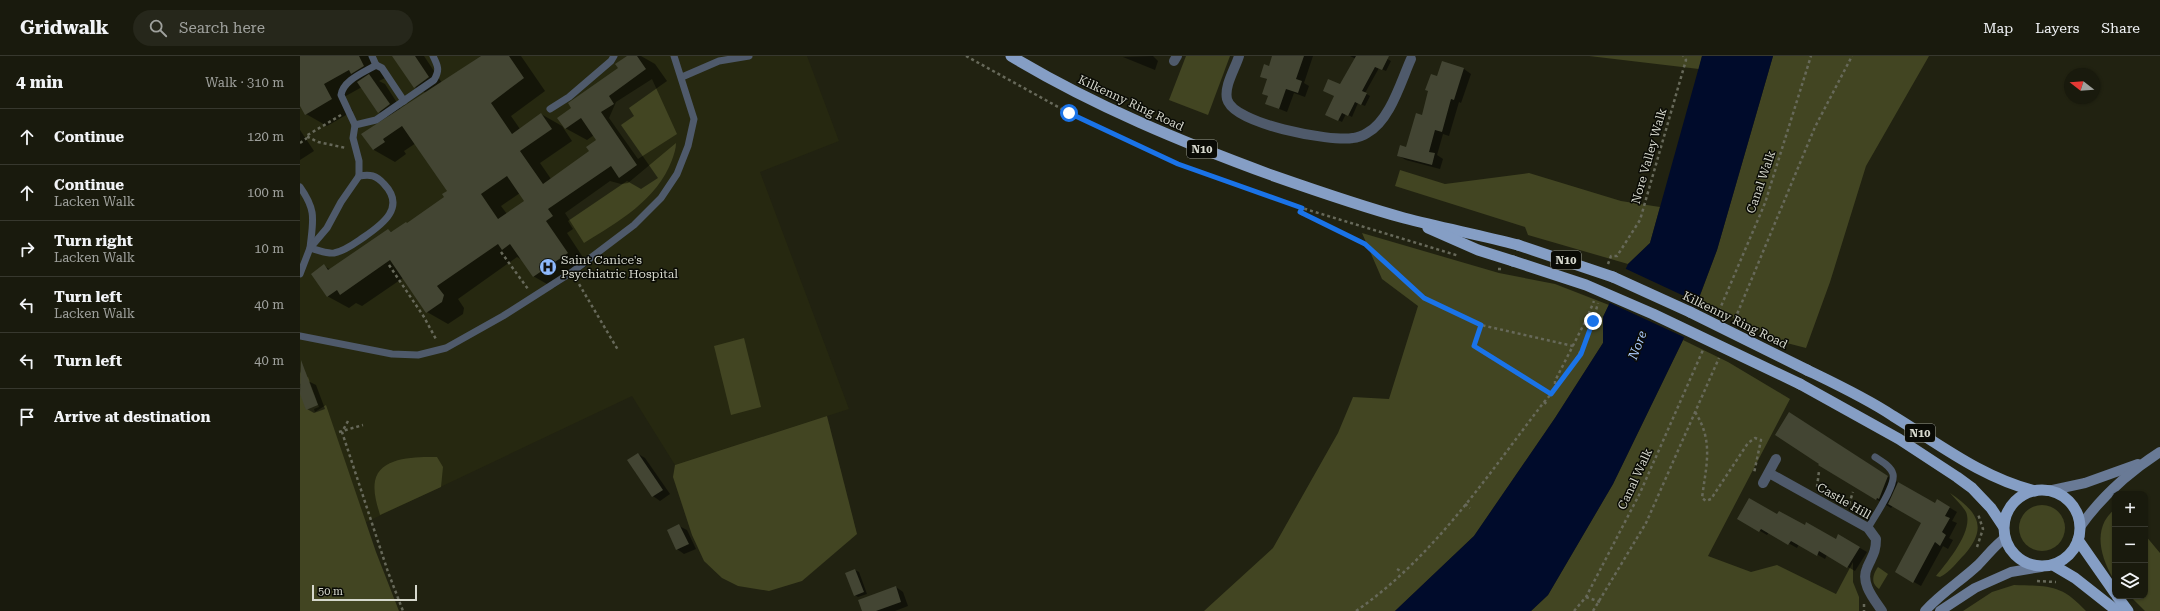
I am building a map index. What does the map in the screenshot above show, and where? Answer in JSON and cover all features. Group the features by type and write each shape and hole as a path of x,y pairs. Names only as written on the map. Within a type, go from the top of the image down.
{"highway":[{"name":"Kilkenny Ring Road","path":"1011,56 1040,73 1154,129 1220,156 1299,184 1404,218 1518,245 1613,277 1807,370 1891,414 1988,475 2011,485 2035,491"},
{"name":"Kilkenny Ring Road","path":"1404,218 1478,250 1586,285 1646,311 1830,399 1899,439 1957,477 1972,488 1991,508 2004,526"},
{"name":"N10","path":"2035,491 2048,491 2060,495 2071,503 2078,514 2080,527 2078,540 2073,551 2064,560 2053,565 2041,567 2029,564 2018,558 2010,550 2005,538 2004,526 2006,514 2013,504 2022,495 2035,491"},
{"path":"2078,540 2112,589"},
{"path":"2053,565 2075,578 2117,611"},
{"path":"2119,599 2128,611"}],"main road":[{"path":"2080,527 2102,498 2144,462 2160,452"},
{"path":"2048,491 2085,483 2144,462"},
{"path":"1925,611 1934,600 1978,565 1995,546 2005,538"},
{"path":"1940,611 1975,588 2011,572 2041,567"}],"street":[{"path":"1239,56 1226,90 1227,100 1233,109 1244,116 1290,131 1321,137 1353,138 1367,134 1382,120 1411,59"},
{"path":"1763,483 1776,459"},
{"name":"Castle Hill","path":"1768,473 1868,528 1876,539 1876,552 1866,570 1865,583 1882,611"}],"lane":[{"path":"372,56 376,65 382,68 404,101"},
{"path":"355,125 376,120 434,80 438,73 439,67 433,56"},
{"path":"550,109 569,97 611,61 614,56"},
{"path":"300,336 392,354 418,355 441,350 534,297 572,272 634,225 661,198 677,174 688,146 694,119 682,77 674,56"},
{"path":"682,77 719,61 748,56"},
{"path":"310,248 327,228 341,202 359,176 359,161 353,138 355,125 341,94 342,89 346,84 376,65"},
{"path":"310,248 333,254 346,248 383,223 391,211 394,202 386,187 378,178 370,174 359,176"},
{"path":"300,187 308,199 314,216 310,248 300,274"},
{"path":"1868,528 1893,481 1893,474 1889,466 1875,457"}],"path":[{"path":"966,56 1069,113 1178,164 1302,208 1461,257"},
{"name":"Nore Valley Walk","path":"1606,270 1611,256 1617,256 1640,220 1686,60 1683,56"},
{"name":"Canal Walk","path":"1719,311 1765,203 1811,56"},
{"path":"1735,320 1815,127 1852,56"},
{"path":"300,143 308,138 306,136 349,111"},
{"path":"308,138 344,148 356,147"},
{"path":"1302,208 1300,212 1365,244 1424,298 1481,325 1573,346"},
{"path":"501,252 534,297"},
{"path":"389,265 424,318 441,350"},
{"path":"1491,266 1498,269"},
{"path":"572,272 618,350"},
{"path":"1555,391 1555,381 1596,296"},
{"path":"1356,611 1380,594 1440,535 1544,402 1555,391 1581,354 1599,301"},
{"path":"1481,325 1474,346 1551,394"},
{"name":"Canal Walk","path":"1574,611 1586,597 1640,493 1703,350"},
{"path":"1593,611 1600,602 1646,523 1719,358"},
{"path":"1544,402 1548,405"},
{"path":"1695,412 1704,425 1708,443 1702,498 1706,501 1711,499 1748,443 1755,438 1761,440 1752,482 1756,484 1763,483"},
{"path":"341,432 348,421"},
{"path":"341,432 362,424"},
{"path":"341,432 388,572 403,611"},
{"path":"1465,504 1470,508"},
{"path":"1976,549 1983,529 1977,512"},
{"path":"1397,568 1402,572"},
{"path":"2030,581 2045,580 2061,584"},
{"path":"1586,597 1600,602"}],"shaded area":[{"name":"Saint Canice's Psychiatric Hospital","path":"300,56 807,56 839,141 760,172 849,409 675,465 632,396 356,527 300,371"},
{"path":"1186,56 1230,56 1208,115 1169,100"},
{"path":"1589,56 1702,56 1699,69"},
{"path":"1773,56 1929,56 1866,166 1830,282 1806,348 1779,341 1698,301 1717,250"},
{"path":"652,79 677,134 638,159 609,118 616,102"},
{"path":"676,143 672,160 665,174 657,187 647,198 623,218 584,243 565,213 610,181 621,184 628,183"},
{"path":"1400,170 1445,184 1529,173 1621,201 1660,207 1650,243 1628,264 1528,235 1525,227 1395,186"},
{"path":"1362,233 1499,273 1555,284 1609,305 1603,317 1603,343 1555,418 1474,536 1395,611 1204,611 1273,548 1338,433 1353,397 1389,399 1418,306 1382,279"},
{"path":"744,338 761,407 731,415 714,346"},
{"path":"1683,340 1728,362 1790,399 1708,556 1751,572 1777,565 1836,594 1853,562 1853,582 1859,597 1859,611 1531,611 1548,595 1613,484"},
{"path":"300,371 303,379 308,377 319,407 314,409 315,412 326,405 376,552 399,611 300,611"},
{"path":"827,416 857,534 802,581 769,591 738,586 722,578 704,561 692,535 673,477 675,465"},
{"path":"437,457 443,467 441,487 380,515 375,490 375,481 378,473 392,462 410,458"},
{"path":"1950,493 1967,506 1976,520 1978,527 1972,544 1965,554 1950,570 1940,577 1936,576 1963,537 1967,520 1966,512"},
{"path":"2042,505 2055,509 2061,515 2065,528 2061,541 2055,547 2042,551 2029,547 2023,541 2019,528 2023,515 2029,509"},
{"path":"2112,512 2112,577 2106,564 2101,544 2103,525"},
{"path":"2148,539 2160,553 2160,611 2145,611 2133,599 2148,599"},
{"path":"1878,567 1888,574 1879,589 1873,581"},
{"path":"2014,585 2054,588 2069,596 2086,611 1963,611 1992,592"}],"water":[{"name":"Nore","path":"1702,56 1773,56 1717,250 1683,340 1613,484 1548,595 1531,611 1395,611 1474,536 1555,418 1603,343 1603,317 1628,264 1650,243"}],"pier":[{"path":"1624,268 1699,303 1686,338 1608,302"}],"building":[{"path":"300,56 359,56 364,66 351,74 349,70 324,84 332,99 305,115 300,106"},
{"path":"392,56 415,56 429,77 414,88"},
{"name":"Saint Canice's Psychiatric Hospital","path":"481,56 509,56 524,78 491,103 512,134 541,113 552,129 520,151 543,184 589,151 586,147 596,140 581,118 565,129 557,118 571,108 568,103 618,68 615,64 627,56 637,56 646,69 609,96 614,104 601,112 637,165 619,178 611,166 548,209 553,216 546,221 568,253 533,277 510,244 502,250 498,244 437,286 444,295 442,302 426,313 390,260 340,295 337,290 327,297 311,274 324,264 328,270 388,229 391,232 406,222 407,223 444,197 442,194 447,191 402,126 383,139 385,142 373,150 361,134","holes":["507,176 524,201 498,219 481,194"]},
{"path":"1272,56 1304,56 1296,79 1302,81 1298,93 1286,89 1279,109 1265,104 1268,96 1262,94 1267,79 1260,77 1264,64 1269,66"},
{"path":"1356,56 1389,56 1382,70 1375,67 1362,91 1367,93 1361,105 1355,102 1348,116 1342,113 1338,121 1325,115 1334,96 1323,91 1328,79 1340,84"},
{"path":"1442,61 1464,68 1454,100 1451,99 1442,132 1435,130 1429,152 1435,153 1432,165 1397,156 1400,145 1406,147 1416,113 1422,115 1428,91 1425,90 1431,74 1437,76"},
{"path":"369,74 390,104 378,113 357,82"},
{"path":"301,360 318,405 306,410 300,394"},
{"path":"1789,412 1888,476 1879,499 1877,498 1876,500 1818,465 1819,464 1775,435"},
{"path":"638,453 663,490 652,497 627,460"},
{"path":"1898,482 1935,503 1937,499 1950,507 1945,516 1950,518 1942,532 1946,535 1940,546 1935,542 1913,583 1895,572 1921,523 1888,504"},
{"path":"1749,498 1777,514 1779,511 1805,525 1806,522 1836,539 1838,534 1860,547 1847,568 1819,551 1817,556 1791,541 1788,545 1761,529 1759,532 1737,519"},
{"path":"679,524 689,544 676,550 667,530"},
{"path":"855,569 864,592 854,596 845,573"},
{"path":"896,586 901,602 876,611 862,611 858,600"}],"place":[{"name":"Saint Canice's Psychiatric Hospital","path":"548,267"}],"route":[{"path":"1069,113 1178,164 1302,208 1300,212 1354,237 1365,244 1424,298 1481,325 1474,346 1551,394 1555,391 1581,354 1593,321"}]}
